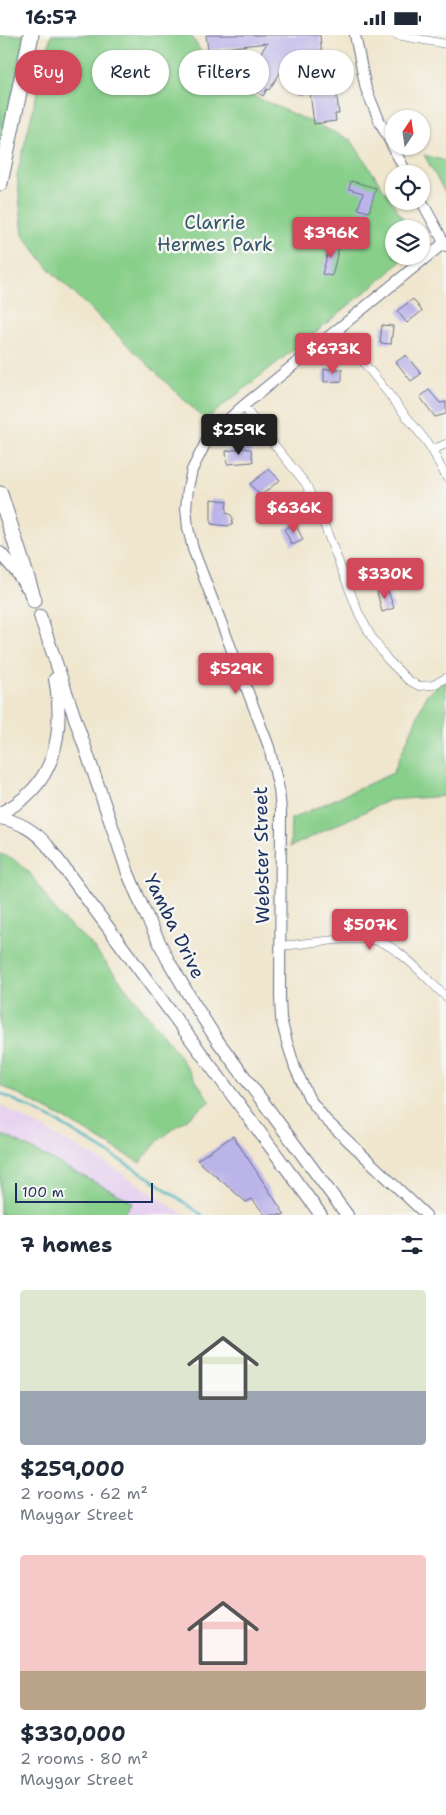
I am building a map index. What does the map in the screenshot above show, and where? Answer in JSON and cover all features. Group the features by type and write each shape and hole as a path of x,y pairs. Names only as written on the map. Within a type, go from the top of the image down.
{"highway":[{"path":"0,183 31,35"},
{"path":"0,493 34,600"}],"main road":[{"path":"0,553 16,571 34,600 40,616 58,700 59,722 57,742 52,760 35,788 22,800 0,813"},
{"name":"Yamba Drive","path":"40,616 128,873 168,960 190,999 217,1040 347,1215"},
{"path":"0,818 14,821 27,827 47,845 317,1212"}],"street":[{"path":"355,35 366,89 380,122 402,165"},
{"path":"397,35 446,44"},
{"path":"426,210 445,244"},
{"name":"Webster Street","path":"426,1215 325,1119 309,1098 295,1068 281,1019 281,811 279,789 269,747 193,549 186,508 190,479 199,453 208,438 243,406 337,329 445,244"},
{"path":"337,329 432,450 446,477"},
{"path":"243,406 306,483 327,530 359,615 387,659 408,680 420,686 433,685 446,678"},
{"path":"432,450 446,444"},
{"path":"281,946 360,939 378,941 396,951 446,997"}],"shaded area":[{"path":"0,1105 111,1166 184,1215 0,1215"}],"green space":[{"path":"0,35 26,35 23,50 15,50 15,84 0,152"},
{"name":"Clarrie Hermes Park","path":"51,35 191,35 200,50 179,50 179,95 251,95 351,140 385,191 385,210 397,210 404,220 385,220 385,265 397,265 383,278 205,420 51,271 23,235 17,175 36,95 82,95 82,50 47,50"},
{"path":"424,155 446,161 446,194 430,165"},
{"path":"446,680 446,796 389,800 290,847 291,819 393,773 427,694"},
{"path":"0,854 12,858 29,872 59,916 90,943 172,1046 210,1101 158,1141 140,1163 63,1118 0,1085"},
{"path":"4,1135 133,1202 123,1215 0,1215 0,1146"}],"building":[{"path":"206,35 320,35 321,50 279,50 279,75 269,90 269,50 262,50 267,43 208,50"},
{"path":"310,95 337,95 339,114 335,114 336,121 314,124"},
{"path":"351,181 376,188 369,212 358,209 363,193 349,189"},
{"path":"331,241 340,243 332,276 322,274"},
{"path":"413,299 422,311 407,323 397,311"},
{"path":"382,325 393,326 391,344 380,343"},
{"path":"406,355 421,374 411,381 396,362"},
{"path":"324,369 342,369 342,381 324,382"},
{"path":"429,390 440,403 446,402 446,414 435,417 420,397"},
{"path":"251,449 253,462 227,464 226,451"},
{"path":"269,469 280,480 260,496 250,484"},
{"path":"211,499 227,501 226,513 230,514 233,518 232,525 211,524"},
{"path":"295,523 303,540 292,545 284,529"},
{"path":"387,588 394,608 382,612 377,592"},
{"path":"233,1136 285,1215 265,1215 252,1199 246,1202 197,1160"}],"waterway":[{"path":"0,1093 56,1121 151,1179 202,1215"}]}
